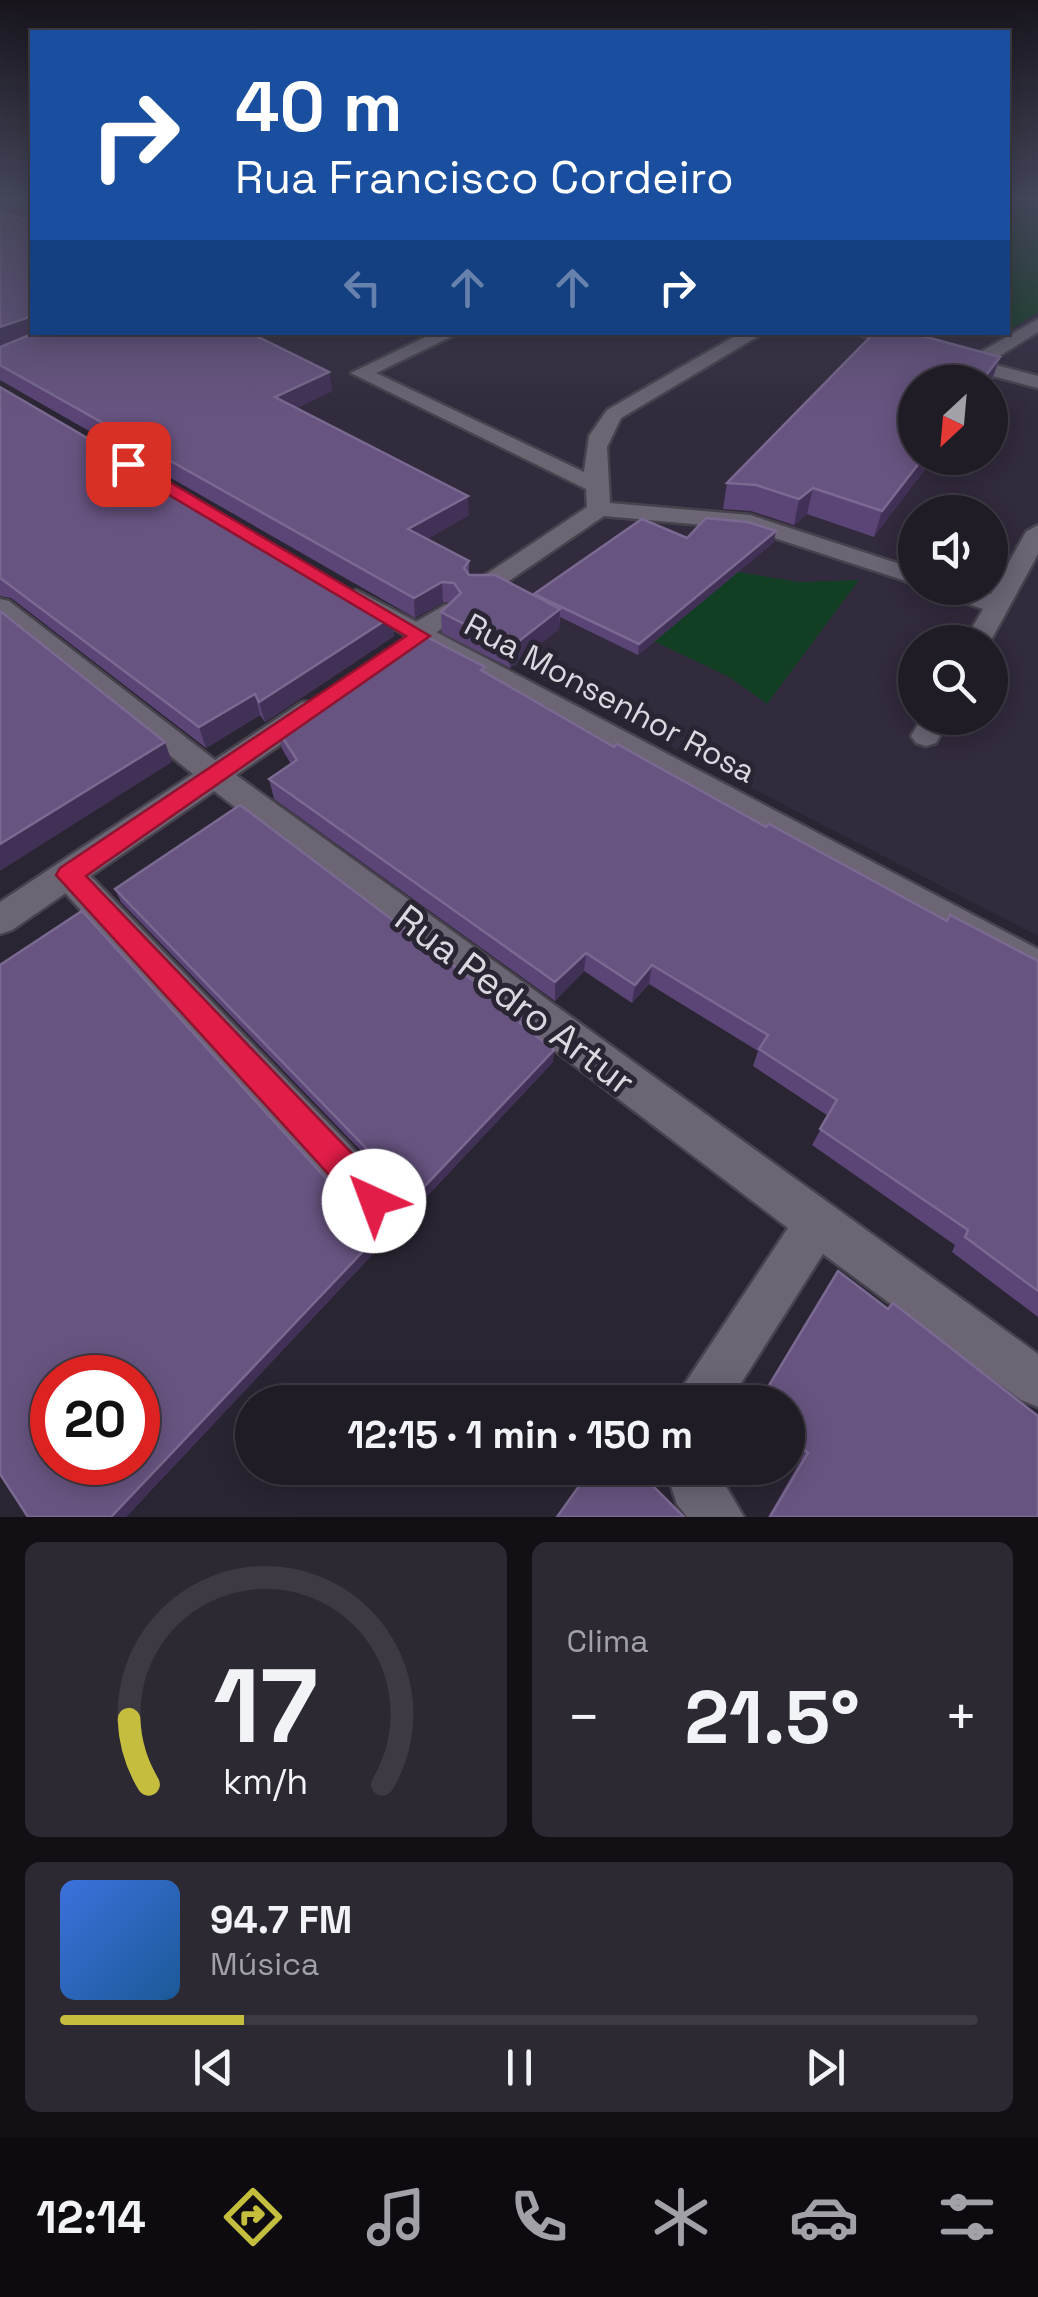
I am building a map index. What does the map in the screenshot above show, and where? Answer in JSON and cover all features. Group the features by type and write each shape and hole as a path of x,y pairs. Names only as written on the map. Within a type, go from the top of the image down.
{"street":[{"path":"928,353 980,360 1038,324"},
{"path":"445,335 361,373 598,498 750,522 898,571"},
{"path":"598,498 594,448 604,425 614,414 748,335"},
{"path":"871,335 1038,382"},
{"path":"1002,346 1038,352"},
{"path":"482,588 598,498"},
{"path":"1008,587 1038,532"},
{"name":"Rua Monsenhor Rosa","path":"333,584 418,635 1038,967"},
{"path":"987,625 998,605"},
{"name":"Rua Pedro Artur","path":"0,607 54,644 214,776 816,1225 1038,1384"},
{"path":"388,658 445,614"},
{"path":"0,920 341,690"},
{"path":"69,875 374,1201"},
{"path":"712,1385 816,1225"},
{"path":"696,1485 718,1517"}],"shaded area":[{"path":"1010,271 1038,271 1038,936 513,665 366,574 83,335 1010,335"}],"green space":[{"path":"1010,271 1038,271 1038,312 1010,330"},
{"path":"738,572 799,582 859,580 767,704 729,677 572,602 685,616"}],"building":[{"path":"0,271 30,271 30,317 0,327"},
{"path":"30,335 254,335 329,372 275,397 468,496 408,529 469,561 464,568 469,575 495,575 560,609 510,648 441,612 461,593 454,583 442,582 414,598 0,365 0,347"},
{"path":"872,335 919,335 1000,357 994,365 898,365 898,475 910,475 882,511 813,488 799,499 756,485 727,483"},
{"path":"0,387 392,616 259,702 255,694 199,727 0,578"},
{"path":"706,518 748,522 776,531 639,644 534,594 642,519 687,538"},
{"path":"0,611 165,742 0,844"},
{"path":"419,633 485,667 481,670 614,747 617,744 947,921 950,915 1038,961 1038,1291 965,1237 968,1230 820,1129 837,1100 759,1049 768,1035 652,965 635,985 586,953 555,982 269,779 297,760 277,729"},
{"path":"240,805 524,1019 520,1023 554,1050 160,1465 160,1355 30,1355 30,1485 141,1485 111,1517 28,1517 0,1474 0,965 82,911 353,1208 370,1215 388,1209 396,1191 389,1172 115,889"},
{"path":"838,1271 888,1309 893,1303 1038,1416 1038,1517 770,1517 789,1485 805,1485 808,1453 805,1385 769,1385"},
{"path":"580,1485 652,1485 684,1517 557,1517"}],"route":[{"path":"128,464 420,636 69,875 374,1201"}]}
